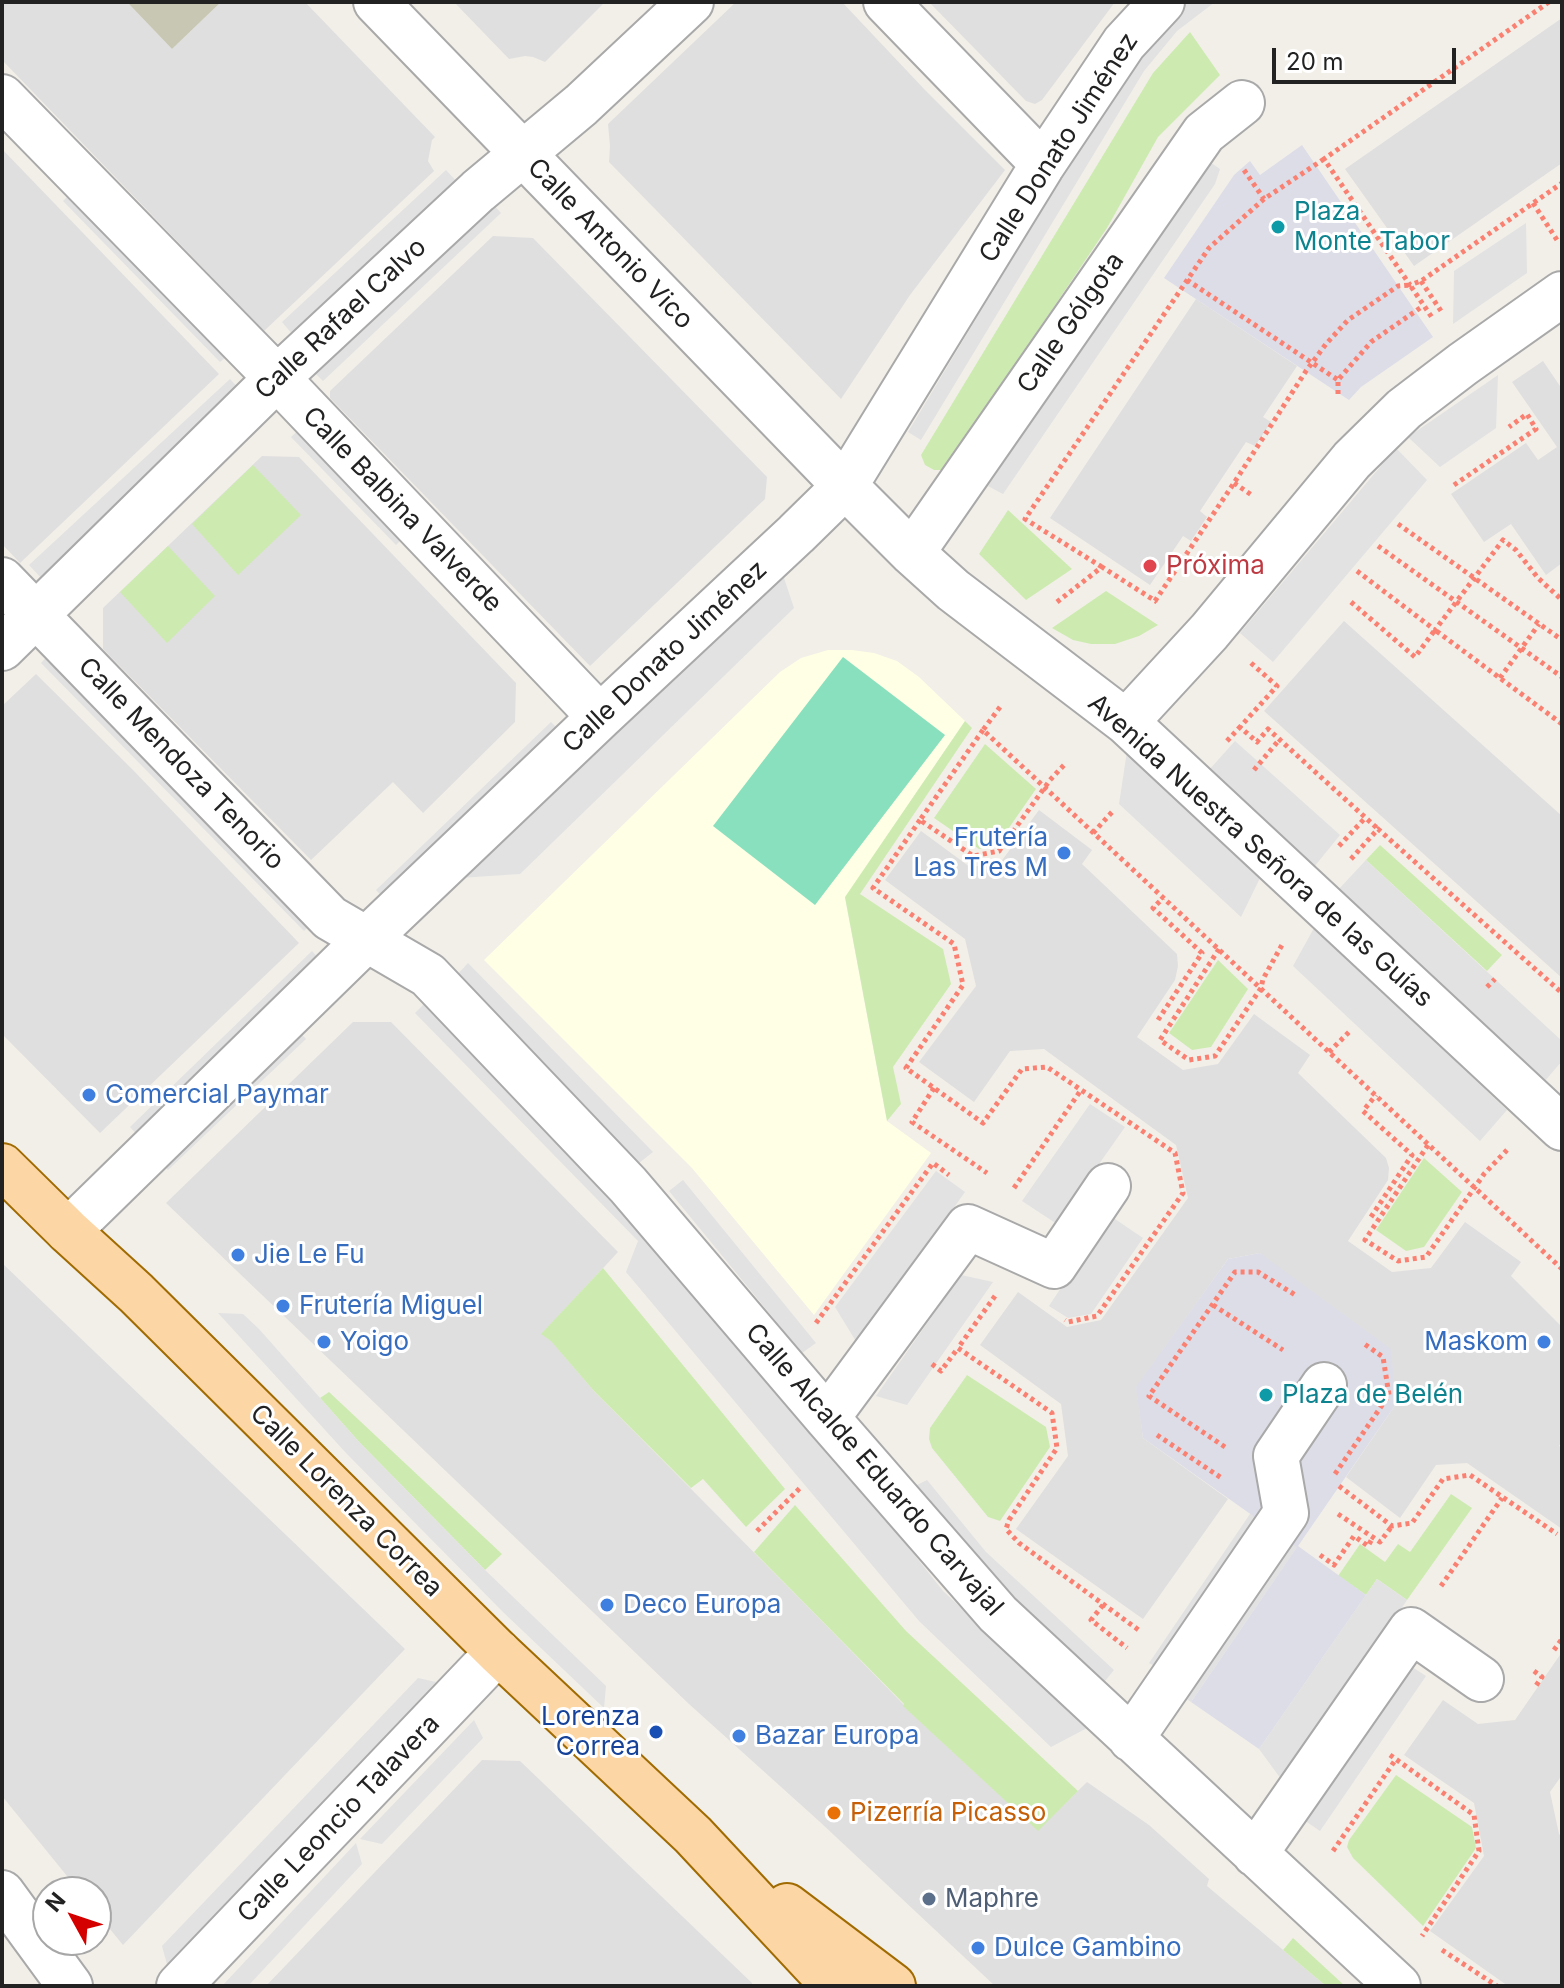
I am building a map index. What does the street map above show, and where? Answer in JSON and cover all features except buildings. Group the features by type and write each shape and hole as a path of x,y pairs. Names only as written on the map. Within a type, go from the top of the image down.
{"main road":[{"name":"Calle Lorenza Correa","path":"2,1166 136,1293 498,1652 693,1835 834,1986"},
{"name":"Calle Lorenza Correa","path":"693,1835 893,1986"}],"street":[{"name":"Calle Antonio Vico","path":"376,2 845,486"},
{"name":"Calle Rafael Calvo","path":"2,648 277,378 478,191 581,105 691,2"},
{"path":"886,2 1043,164"},
{"name":"Calle Donato Jiménez","path":"68,1231 367,939 845,486 1043,164 1124,43 1162,2"},
{"name":"Calle Balbina Valverde","path":"2,97 277,378 600,717"},
{"name":"Calle Gólgota","path":"912,553 1204,133 1242,103"},
{"path":"1126,722 1209,632 1352,460 1404,409 1562,294"},
{"name":"Avenida Nuestra Señora de las Guías","path":"845,486 953,590 1126,722 1562,1128"},
{"name":"Calle Mendoza Tenorio","path":"2,580 330,918 367,939"},
{"name":"Calle Alcalde Eduardo Carvajal","path":"367,939 428,975 628,1185 998,1614 1398,1986"},
{"path":"827,1418 968,1227 1054,1266 1108,1186"},
{"path":"1131,1739 1286,1513 1276,1456 1324,1385"},
{"path":"1255,1854 1411,1630 1481,1679"},
{"name":"Calle Leoncio Talavera","path":"179,1986 498,1652"},
{"path":"2,1893 70,1986"}],"path":[{"path":"1164,606 1025,519 1209,248 1264,199 1549,2"},
{"path":"1324,159 1436,324"},
{"path":"1250,179 1264,199"},
{"path":"1155,601 1312,362 1348,320 1398,286 1421,281 1562,183"},
{"path":"1533,203 1562,248"},
{"path":"1187,280 1338,380"},
{"path":"1421,281 1445,318"},
{"path":"1454,485 1536,429 1527,414 1509,427"},
{"path":"1234,483 1248,492"},
{"path":"1398,524 1562,640"},
{"path":"1351,602 1415,657 1503,540 1562,600"},
{"path":"1378,546 1562,677"},
{"path":"1050,607 1102,567"},
{"path":"1357,571 1562,724"},
{"path":"1553,591 1562,585"},
{"path":"1500,678 1539,624"},
{"path":"1233,734 1277,686 1247,659"},
{"path":"1000,707 920,820 973,856 999,851 1064,765"},
{"path":"1240,727 1257,742 1268,729 1562,993"},
{"path":"983,730 1562,1269"},
{"path":"1260,763 1279,740"},
{"path":"1093,833 1113,811"},
{"path":"1364,845 1378,829"},
{"path":"1158,1020 1202,953 1153,908 1163,898"},
{"path":"1219,949 1160,1040 1189,1060 1215,1056 1261,988 1268,972"},
{"path":"1329,1052 1350,1031"},
{"path":"934,1088 912,1122 991,1176"},
{"path":"1019,1180 1081,1090"},
{"path":"1371,1217 1412,1155 1363,1111 1376,1095"},
{"path":"1428,1145 1365,1240 1398,1261 1426,1257 1484,1174"},
{"path":"804,1314 814,1326 933,1163 955,1179"},
{"path":"1221,1444 1149,1396 1235,1272 1258,1272 1297,1296"},
{"path":"1213,1305 1275,1344"},
{"path":"1361,1342 1383,1357 1389,1395 1331,1480 1392,1526"},
{"path":"941,1371 958,1348"},
{"path":"1356,1526 1380,1542 1392,1526 1412,1523 1443,1479 1470,1475 1557,1534"},
{"path":"757,1531 800,1488"},
{"path":"1448,1576 1502,1498"},
{"path":"1337,1530 1345,1518"},
{"path":"1320,1555 1334,1565 1354,1536 1368,1546 1373,1537"},
{"path":"1103,1605 1091,1620 1125,1646"},
{"path":"1554,1650 1562,1639"},
{"path":"1533,1690 1542,1677 1536,1673"},
{"path":"1383,1750 1474,1815 1479,1851 1421,1937 1497,1986"},
{"path":"1333,1851 1396,1759"}],"shaded area":[{"path":"2,2 127,2 172,49 221,2 305,2 435,137 428,161 434,171 264,331 2,60"},
{"path":"127,2 221,2 172,49"},
{"path":"454,2 605,2 545,62 525,56 509,59"},
{"path":"736,2 842,2 1005,170 910,295 841,399 609,162 608,124"},
{"path":"929,2 1115,2 1042,100 1035,104 1026,101"},
{"path":"1183,2 1215,2 1177,31 1144,71 921,440 908,432 1133,58 1165,17"},
{"path":"1562,18 1562,163 1414,266 1345,169"},
{"name":"Plaza Monte Tabor","path":"1302,145 1433,337 1361,387 1349,400 1164,278 1234,175 1250,161 1260,175"},
{"path":"2,149 219,374 20,563 2,544"},
{"path":"1207,160 1220,169 1215,184 1003,494 988,486"},
{"path":"446,170 458,183 293,335 282,322"},
{"path":"75,189 232,352 220,362 63,201"},
{"path":"489,200 501,213 323,381 311,369"},
{"path":"1526,223 1527,273 1453,324 1454,271"},
{"path":"493,236 533,238 767,477 765,499 590,666 330,398 330,391"},
{"path":"1196,299 1297,366 1263,417 1271,422 1255,446 1246,442 1200,511 1207,517 1191,541 1183,536 1150,585 1050,518"},
{"path":"1543,361 1562,389 1562,563 1546,575 1511,524 1484,542 1451,494 1526,443 1538,460 1557,447 1512,382"},
{"path":"1498,375 1496,428 1440,467 1408,437"},
{"path":"230,379 243,393 43,580 29,565"},
{"path":"303,426 407,534 396,545 291,437"},
{"path":"1396,448 1427,480 1273,662 1240,633"},
{"path":"262,456 299,457 516,683 515,722 423,813 393,782 311,860 103,649 103,608"},
{"path":"783,575 794,608 520,874 459,878"},
{"path":"1344,621 1562,816 1562,978 1264,711"},
{"path":"828,650 874,653 897,661 919,677 965,721 845,898 887,1121 931,1153 814,1315 692,1168 484,960 780,672 801,658"},
{"path":"52,651 316,919 304,931 41,663"},
{"path":"36,674 299,943 100,1133 2,1034 2,706"},
{"path":"551,722 562,733 386,901 376,890"},
{"path":"1235,741 1340,835 1314,867 1209,770"},
{"path":"1127,751 1260,878 1241,917 1119,804"},
{"path":"1039,810 1092,850 1082,864 1177,954 1175,980 1137,1037 1183,1070 1218,1064 1254,1014 1310,1055 1298,1073 1386,1158 1388,1180 1348,1241 1392,1272 1431,1268 1465,1222 1521,1262 1511,1276 1562,1327 1562,1441 1559,1446 1562,1448 1562,1529 1467,1463 1436,1465 1400,1518 1346,1477 1396,1404 1260,1253 1228,1259 1137,1387 1143,1438 1228,1499 1143,1619 1016,1529 1068,1456 1061,1404 980,1345 1018,1292 1067,1327 1101,1320 1188,1198 1176,1145 1044,1049 1010,1051 974,1102 919,1062 976,986 965,939 885,880 921,831 970,867 1000,863"},
{"path":"1366,860 1562,1041 1562,1061 1544,1082 1338,890"},
{"path":"1314,928 1507,1110 1480,1141 1293,966"},
{"path":"312,951 323,963 142,1140 130,1127"},
{"path":"468,963 653,1152 639,1163 456,976"},
{"path":"430,998 654,1226 943,1591 1089,1727 1051,1747 919,1621 626,1272 638,1241 415,1013"},
{"path":"353,1022 391,1022 618,1252 542,1334 551,1340 593,1390 904,1706 1038,1830 1087,1782 1149,1825 1209,1879 1207,1886 1326,1986 995,1986 689,1704 166,1203"},
{"path":"296,1028 306,1039 168,1170 157,1159"},
{"path":"1090,1104 1125,1127 1057,1224 1022,1201"},
{"path":"936,1171 965,1192 857,1343 835,1307"},
{"path":"683,1180 816,1343 802,1353 669,1191"},
{"path":"1109,1215 1143,1238 1091,1314 1068,1318 1049,1306"},
{"name":"Plaza de Belén","path":"1260,1253 1391,1349 1396,1404 1298,1546 1366,1595 1259,1749 1191,1702 1297,1547 1143,1438 1136,1387 1228,1259"},
{"path":"2,1263 405,1649 123,1945 112,1932 112,1876 67,1876 2,1796"},
{"path":"961,1275 993,1282 907,1405 876,1396"},
{"path":"218,1313 243,1314 259,1329 360,1443 485,1570 606,1686 604,1708 503,1612 347,1454"},
{"path":"927,1480 986,1552 1114,1670 1105,1681 974,1563 911,1488"},
{"path":"1252,1511 1266,1520 1163,1671 1149,1663"},
{"path":"1290,1527 1304,1537 1191,1702 1177,1692"},
{"path":"1377,1579 1407,1600 1284,1783 1259,1749"},
{"path":"1562,1652 1562,1775 1550,1792 1562,1837 1562,1986 1508,1986 1430,1931 1484,1856 1474,1803 1404,1755 1443,1700 1478,1724 1515,1720"},
{"path":"1409,1665 1426,1676 1320,1831 1304,1820"},
{"path":"418,1678 436,1682 168,1968 162,1946"},
{"path":"474,1720 483,1738 382,1844 360,1839"},
{"path":"482,1760 520,1761 752,1986 266,1986"},
{"path":"356,1843 362,1864 248,1986 222,1986"}],"green space":[{"path":"1190,32 1220,75 1158,137 1107,228 944,470 934,470 925,465 921,455 1153,73"},
{"path":"253,465 301,515 238,575 192,524"},
{"path":"1008,510 1072,569 1026,600 979,554"},
{"path":"168,546 215,596 167,643 120,592"},
{"path":"1106,591 1158,625 1115,644 1073,640 1052,628"},
{"path":"843,657 945,735 815,905 713,826"},
{"path":"965,721 972,728 860,894 943,949 951,984 893,1067 901,1104 887,1121 845,897"},
{"path":"985,744 1036,789 997,845 979,849 934,818"},
{"path":"1380,845 1502,955 1487,971 1366,860"},
{"path":"1218,960 1248,989 1211,1047 1192,1050 1169,1033"},
{"path":"1424,1158 1462,1192 1424,1247 1406,1251 1376,1230"},
{"path":"603,1268 785,1489 746,1527 703,1479 691,1488 541,1334"},
{"path":"967,1375 1046,1427 1050,1447 1000,1521 988,1517 932,1448 929,1439 930,1428"},
{"path":"329,1392 502,1554 485,1570 320,1398"},
{"path":"1451,1494 1472,1508 1407,1600 1377,1579 1366,1595 1338,1576 1360,1544 1385,1562 1398,1544 1410,1552"},
{"path":"795,1505 906,1631 1078,1791 1038,1831 903,1706 754,1552"},
{"path":"1396,1775 1472,1827 1476,1848 1423,1926 1353,1858 1347,1847"},
{"path":"1293,1938 1345,1986 1326,1986 1283,1950"}],"place":[{"name":"Plaza Monte Tabor","path":"1278,227"},
{"name":"Próxima","path":"1150,566"},
{"name":"Frutería Las Tres M","path":"1064,853"},
{"name":"Comercial Paymar","path":"89,1095"},
{"name":"Jie Le Fu","path":"238,1255"},
{"name":"Frutería Miguel","path":"283,1306"},
{"name":"Yoigo","path":"324,1342"},
{"name":"Maskom","path":"1544,1342"},
{"name":"Plaza de Belén","path":"1266,1395"},
{"name":"Deco Europa","path":"607,1605"},
{"name":"Lorenza Correa","path":"656,1732"},
{"name":"Bazar Europa","path":"739,1736"},
{"name":"Pizerría Picasso","path":"834,1813"},
{"name":"Maphre","path":"929,1899"},
{"name":"Dulce Gambino","path":"978,1948"}]}
